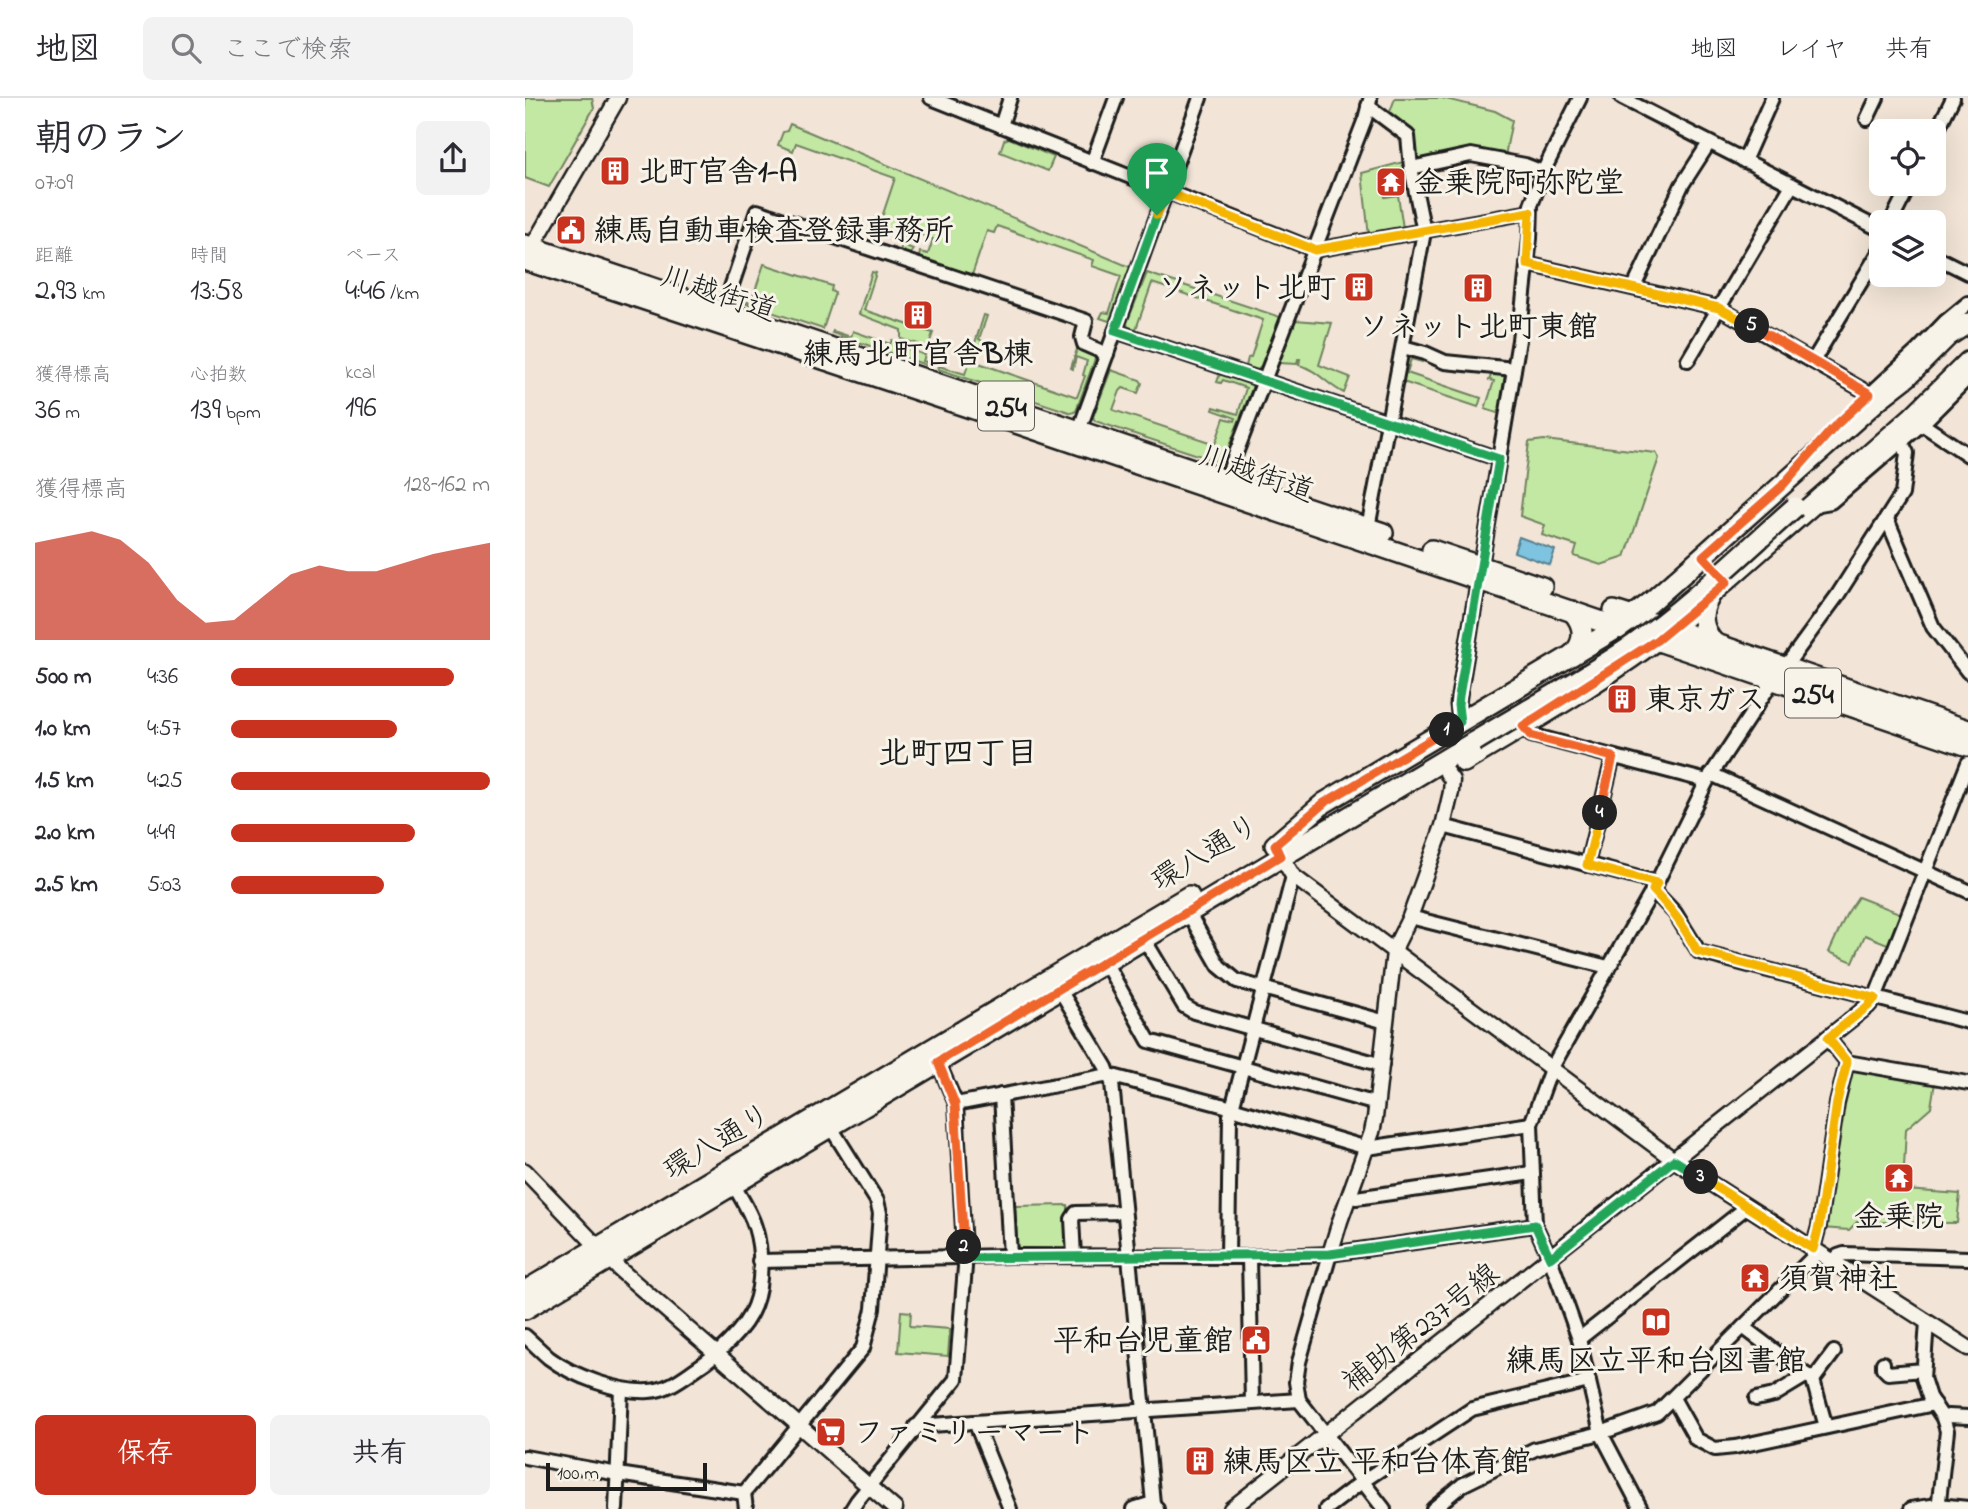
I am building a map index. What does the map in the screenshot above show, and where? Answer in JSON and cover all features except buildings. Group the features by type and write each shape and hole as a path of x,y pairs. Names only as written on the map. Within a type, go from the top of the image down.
{"main road":[{"name":"川越街道","path":"527,253 723,311 1077,437 1226,479 1368,528 1572,611 1625,622"},
{"name":"川越街道","path":"527,253 1779,673 1968,730"},
{"name":"環八通り","path":"1794,499 1924,374 1967,313"},
{"name":"環八通り","path":"525,1309 603,1253 1277,850 1639,625 1925,391 1968,347"},
{"path":"1467,732 1549,669 1625,622 1703,556 1794,499 1924,406 1968,362"},
{"path":"1277,850 1308,852 1447,773 1572,696 1664,634 1727,582 1794,499"},
{"path":"1703,556 1727,582"},
{"path":"1709,598 1702,615 1707,633 1714,643"},
{"path":"1571,655 1579,647 1583,637 1580,621 1572,611"},
{"name":"川越街道","path":"1664,634 1714,643 1779,673 1968,746"},
{"path":"1549,669 1567,668 1574,673 1578,685 1572,696"},
{"name":"環八通り","path":"525,1291 733,1184 1188,912 1277,850"}],"street":[{"path":"527,253 618,98"},
{"path":"931,98 1315,250 1530,212"},
{"path":"1001,126 1010,98"},
{"path":"1092,163 1116,98"},
{"path":"1077,437 1201,98"},
{"path":"1467,732 1458,705 1459,696 1514,369 1532,200 1580,98"},
{"path":"1622,98 1636,101 1709,143 1869,224"},
{"path":"1744,160 1772,98"},
{"path":"1867,119 1877,98"},
{"path":"1943,119 1953,98"},
{"path":"1226,479 1365,119 1369,102 1408,136 1411,167 1424,232 1368,528"},
{"path":"1634,287 1682,186 1709,143"},
{"path":"1411,167 1471,155 1525,165 1543,172"},
{"path":"1688,360 1792,185"},
{"path":"723,311 757,211 1086,321 1082,337 1084,344 1107,354"},
{"path":"1946,262 1968,274"},
{"path":"1527,264 1719,308 1870,394"},
{"path":"1813,361 1869,269"},
{"path":"1967,313 1945,323 1835,426 1794,499 1831,502 1922,424 1968,378"},
{"path":"1115,331 1499,459"},
{"path":"1403,347 1445,362 1514,369"},
{"path":"1922,424 1968,456"},
{"path":"1641,1509 1601,1433 1579,1339 1550,1258 1535,1225 1531,1124 1551,1069 1655,886 1709,777 1779,673 1837,596 1903,491 1907,453 1901,441"},
{"path":"1887,519 1933,627 1968,672"},
{"path":"1523,726 1531,736 1709,777 1968,891"},
{"path":"1587,865 1613,757"},
{"path":"1875,998 1968,763"},
{"path":"1384,1509 1300,1400 1296,1382 1299,1362 1330,1254 1372,1132 1394,952 1410,917 1443,826 1452,780 1447,773"},
{"path":"1443,826 1655,886 1699,952 1968,1021"},
{"path":"1277,850 1293,876 1674,1160 1968,1348"},
{"path":"1228,1256 1232,1108 1293,876"},
{"path":"1188,912 1224,972 1237,981 1386,1022"},
{"path":"1410,917 1608,967"},
{"path":"1144,939 1184,1006 1194,1012 1382,1065"},
{"path":"1105,962 1149,1041 1377,1104"},
{"path":"1060,990 1112,1083 1123,1212 1155,1506 1133,1509"},
{"name":"補助第237号線","path":"1231,1509 1828,1038 1875,998"},
{"path":"1828,1038 1847,1062 1968,1083"},
{"path":"852,1509 956,1379 964,1258 955,1104 938,1062"},
{"path":"1433,1509 1462,1485 1535,1449 1601,1433 1657,1413 1816,1250 1837,1102 1847,1062"},
{"path":"955,1104 1109,1075 1367,1148 1531,1124"},
{"path":"1001,1095 1010,1256"},
{"path":"746,1509 744,1493 863,1348 873,1309 880,1213 877,1201 830,1125"},
{"path":"525,1171 603,1253 895,1509"},
{"path":"1349,1196 1356,1198 1532,1173"},
{"path":"525,1336 565,1368 621,1389 647,1391 667,1387 717,1354 754,1308 758,1289 759,1261 755,1228 750,1212 733,1184"},
{"path":"1579,1339 1747,1207"},
{"path":"1074,1256 1072,1219 1076,1213 1123,1212"},
{"path":"759,1261 1330,1254 1535,1225"},
{"path":"1834,1261 1844,1254 1968,1258"},
{"path":"1249,1256 1252,1403"},
{"path":"1927,1322 1924,1386 1943,1418 1947,1432 1938,1507"},
{"path":"1743,1327 1810,1377 1826,1427"},
{"path":"1756,1399 1774,1395 1810,1377 1834,1352"},
{"path":"1883,1363 1883,1368 1888,1373 1923,1370"},
{"path":"1327,1509 1363,1481 1472,1409 1589,1381"},
{"path":"616,1509 621,1389"},
{"path":"1673,1398 1696,1439 1715,1448 1735,1447 1934,1404"},
{"path":"916,1426 1300,1400"},
{"path":"1943,1418 1968,1417"},
{"path":"975,1422 1010,1509"},
{"path":"525,1457 744,1493"},
{"path":"1911,1509 1968,1508"}],"green space":[{"path":"525,98 592,98 594,108 549,187 525,178"},
{"path":"1395,98 1442,98 1495,111 1512,120 1505,156 1419,161 1389,115"},
{"path":"790,124 1130,267 1109,321 1100,318 1103,312 1109,313 1121,276 1092,266 1094,260 997,226 994,233 987,231 972,275 919,257 920,252 928,254 933,239 911,231 905,246 913,249 910,255 900,251 905,236 872,225 875,218 881,220 895,178 796,143 793,151 778,145 783,132 787,131"},
{"path":"1009,138 1054,157 1048,171 1000,152 1004,140"},
{"path":"1407,161 1409,168 1381,173 1385,197 1398,195 1403,228 1401,231 1369,236 1362,173"},
{"path":"764,264 832,286 831,291 835,293 823,329 735,300 751,303"},
{"path":"872,272 876,273 864,310 933,333 928,347 901,339 901,330 859,314"},
{"path":"1147,273 1280,317 1260,368 1257,370 1246,366 1263,320 1152,283 1136,329 1128,327 1127,323"},
{"path":"984,315 987,316 979,339 982,341 976,362 1077,397 1087,361 1076,357 1073,369 1071,368 1077,349 1096,356 1076,411 1072,413 938,369 939,366 965,374"},
{"path":"1295,320 1332,323 1319,365 1350,377 1344,393 1312,370 1299,365 1300,359 1297,364 1279,363"},
{"path":"833,331 851,337 853,331 890,344 892,340 903,344 903,347 925,355 923,361 930,363 929,366 832,333"},
{"path":"1411,352 1423,358 1422,362 1411,359 1407,373 1481,398 1478,407 1400,381 1405,356"},
{"path":"1111,370 1142,383 1138,393 1123,388 1113,410 1215,444 1224,418 1235,421 1236,418 1213,410 1214,407 1238,414 1246,388 1223,380 1221,383 1217,382 1220,374 1252,384 1223,461 1219,462 1095,421 1093,417"},
{"path":"1493,371 1506,376 1501,410 1497,413 1485,409 1494,381 1489,380"},
{"path":"1544,440 1656,453 1659,458 1625,557 1601,565 1574,556 1577,546 1542,535 1545,525 1520,516 1529,442"},
{"path":"1858,897 1902,914 1890,945 1865,935 1853,962 1829,952 1846,915"},
{"name":"金乗院","path":"1850,1068 1935,1082 1931,1107 1906,1129 1906,1190 1960,1194 1957,1223 1857,1222 1849,1230 1822,1228"},
{"path":"1068,1205 1068,1246 1064,1250 1023,1251 1017,1246 1015,1206"},
{"path":"901,1311 911,1312 910,1326 950,1329 948,1356 898,1352"}],"water":[{"path":"1519,537 1555,550 1550,565 1514,552"}],"place":[{"name":"北町官舎1-A","path":"615,171"},
{"name":"金乗院阿弥陀堂","path":"1391,182"},
{"name":"練馬自動車検査登録事務所","path":"571,230"},
{"name":"ソネット北町","path":"1359,287"},
{"name":"ソネット北町東館","path":"1478,288"},
{"name":"練馬北町官舎B棟","path":"918,315"},
{"name":"東京ガス","path":"1622,699"},
{"name":"金乗院","path":"1899,1178"},
{"name":"須賀神社","path":"1755,1278"},
{"name":"練馬区立平和台図書館","path":"1656,1322"},
{"name":"平和台児童館","path":"1256,1340"},
{"name":"ファミリーマート","path":"831,1432"},
{"name":"練馬区立 平和台体育館","path":"1200,1461"}],"district":[{"name":"北町四丁目","path":"958,752"}],"route":[{"path":"1166,192 1315,250 1530,212 1527,264 1719,308 1870,394 1835,426 1782,486 1703,556 1727,582 1640,652 1523,726 1531,736 1613,757 1587,865 1657,883 1653,890 1675,913 1697,951 1875,998 1828,1038 1847,1062 1837,1102 1819,1226 1813,1249 1674,1160 1550,1258 1535,1225 1330,1254 964,1258 955,1104 938,1062 1280,856 1275,845 1310,813 1460,722 1459,696 1499,459 1115,331 1157,215 1166,192"}]}
